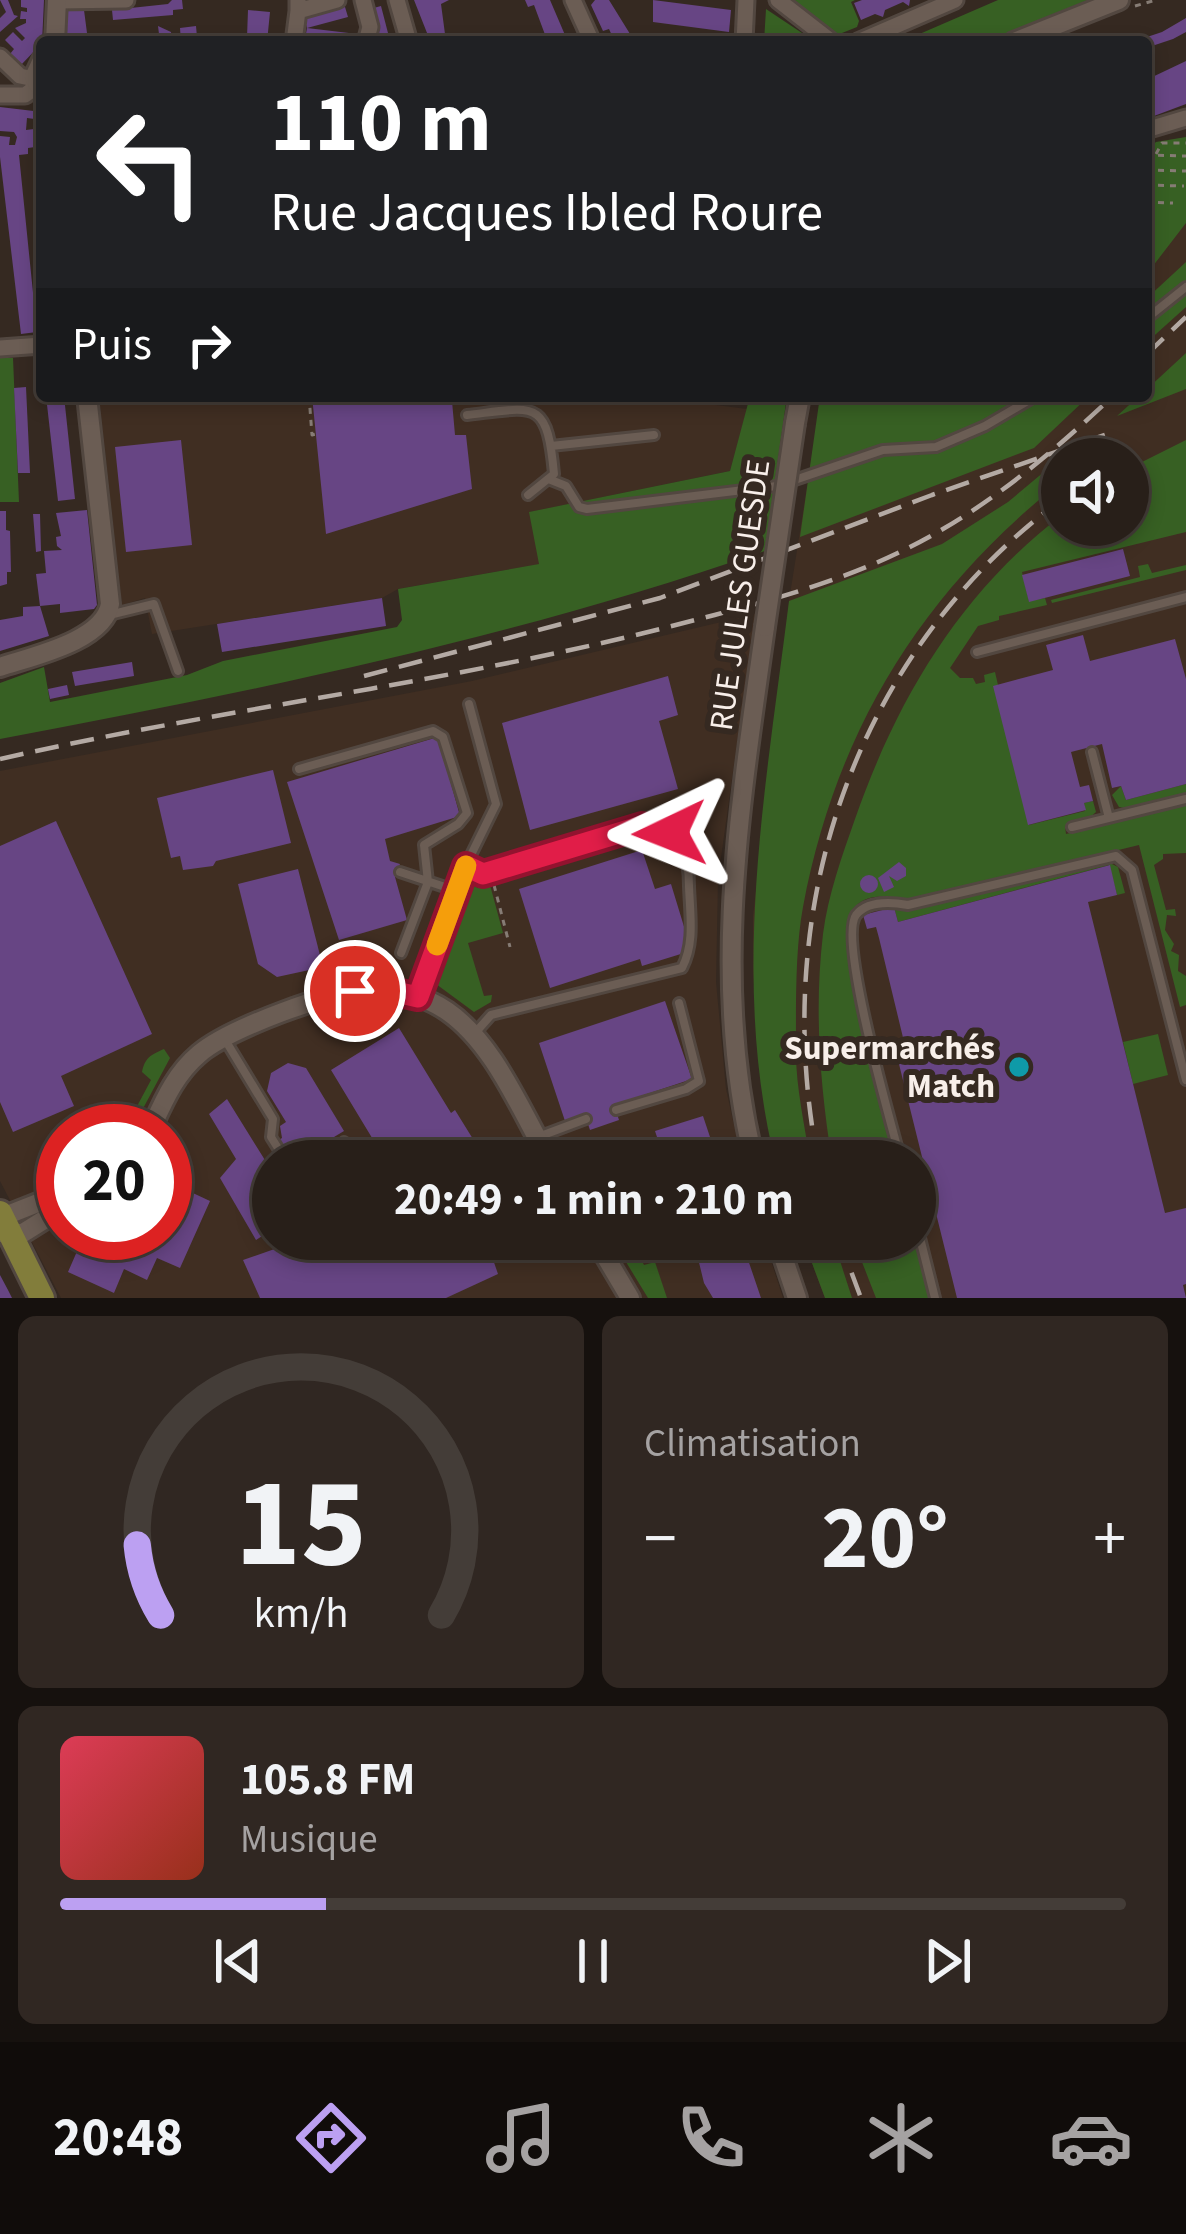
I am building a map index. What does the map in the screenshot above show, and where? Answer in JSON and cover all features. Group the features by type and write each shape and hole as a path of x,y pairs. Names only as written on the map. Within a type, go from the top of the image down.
{"main road":[{"path":"2,1227 30,1298"},
{"path":"2,1227 42,1298"}],"street":[{"path":"55,36 57,0 126,0"},
{"path":"295,36 298,5 337,0"},
{"path":"363,0 368,36"},
{"path":"397,0 407,36"},
{"path":"573,0 589,36"},
{"path":"744,36 746,0"},
{"path":"778,0 824,36"},
{"path":"872,36 955,0"},
{"path":"1029,36 1126,3"},
{"path":"0,57 34,78 28,94 0,94"},
{"path":"1152,128 1186,118"},
{"path":"0,347 36,345"},
{"path":"0,667 90,633 108,615 88,402"},
{"name":"RUE JULES GUESDE","path":"750,1140 737,1070 730,936 733,863 799,402"},
{"path":"164,1104 181,1072 224,1037 355,991 387,990 444,1009 474,1035 537,1138"},
{"path":"2,1227 36,1208"},
{"path":"2,1227 29,1230 36,1225"},
{"path":"607,1260 629,1298"},
{"path":"783,1260 796,1298"}],"lane":[{"path":"1152,314 1186,287"},
{"path":"551,480 566,486 579,507 586,509 777,486 883,450 936,447 1026,402"},
{"path":"467,416 524,408 535,412 547,424 551,480"},
{"path":"551,446 654,435"},
{"path":"528,495 551,480"},
{"path":"977,652 1186,597"},
{"path":"108,615 154,604 178,671"},
{"path":"418,997 466,866 496,804 469,704"},
{"path":"299,770 439,733 467,813 424,845 428,882 401,953"},
{"path":"1092,752 1109,818"},
{"path":"1072,827 1186,800"},
{"path":"466,866 483,874 642,826 670,833 682,844 689,864 691,952 682,968 491,1015 474,1035"},
{"path":"896,1140 857,983 850,930 858,913 890,902 908,905 1116,856 1132,870 1186,1080"},
{"path":"400,872 457,891"},
{"path":"616,1110 699,1081 679,1003"},
{"path":"1170,1018 1186,1011"},
{"path":"224,1037 273,1119 274,1140"},
{"path":"537,1138 586,1119"},
{"path":"926,1260 935,1298"}],"path":[{"path":"1126,3 1156,0"},
{"path":"1155,156 1162,142 1186,143"},
{"path":"1152,156 1186,156"},
{"path":"1152,170 1186,171"},
{"path":"1152,185 1184,186"},
{"path":"1152,202 1173,202"},
{"path":"309,402 312,435 316,434"},
{"path":"911,402 919,403"},
{"path":"490,872 510,946"}],"shaded area":[{"path":"1186,193 1186,1298 825,1298 811,1260 936,1260 936,1140 771,1140 753,974 753,916 789,601 815,436 927,402 1152,402 1152,230"},
{"path":"100,402 692,402 747,409 730,471 530,512 540,564 398,589 382,598 152,634 145,598 122,605"},
{"path":"755,614 718,879 716,982 726,1089 737,1140 252,1140 252,1260 771,1260 783,1298 61,1298 41,1260 192,1260 192,1104 36,1104 36,1250 0,1181 0,771 472,681"}],"green space":[{"path":"790,0 855,0 851,2 857,27 837,35"},
{"path":"998,0 1088,0 1000,36 915,36"},
{"path":"766,9 806,36 764,36"},
{"path":"1186,137 1186,223 1152,267 1152,146"},
{"path":"1186,262 1186,307 1152,338 1152,293"},
{"path":"1186,353 1186,389 1117,416 1132,402 1152,402 1152,384"},
{"path":"0,358 13,358 19,502 0,502"},
{"path":"748,402 786,402 765,551 481,636 290,681 0,739 0,683 44,667 50,702 397,627 402,620 398,589 539,564 529,512 730,471"},
{"path":"819,402 1083,402 1034,448 800,537"},
{"path":"1186,440 1186,532 1149,541 1149,458"},
{"path":"1041,474 1041,499 967,570 892,669 838,781 818,842 799,942 796,1066 807,1140 771,1140 755,1021 756,881 789,601 942,544 1008,502"},
{"path":"1041,533 1041,546 1129,546 1022,572 1029,601 1045,598 1047,605 978,626 950,668 976,684 995,672 998,685 994,687 1029,825 1085,811 1084,803 1093,801 1096,812 1065,826 1066,834 1186,804 1186,853 1163,854 1154,865 1166,910 1175,909 1176,916 1167,915 1165,930 1174,944 1171,951 1179,955 1178,971 1186,976 1186,1005 1180,1007 1139,845 913,900 864,900 850,922 853,987 890,1140 829,1140 819,991 823,934 845,847 891,732 936,651"},
{"path":"1148,564 1152,573 1186,565 1186,570 1052,603 1140,577 1138,566"},
{"path":"1186,784 1186,795 1129,809 1119,807 1112,795 1121,786 1126,800"},
{"path":"1108,862 1118,867 1125,893 1117,895 1109,865 898,922 894,907 912,910"},
{"path":"473,885 490,885 503,933 468,943 484,996 492,995 491,1002 474,1012 436,984"},
{"path":"1158,1034 1168,1075 1133,1084 1123,1042"},
{"path":"164,1049 170,1058 145,1104 138,1104 151,1080 142,1072 152,1055"},
{"path":"811,1260 840,1260 852,1298 825,1298"},
{"path":"861,1260 920,1260 930,1298 876,1298"},
{"path":"626,1262 655,1262 667,1298 648,1298"}],"building":[{"path":"0,0 8,0 18,16 0,32 0,18 6,12"},
{"path":"21,0 44,0 42,36 36,36 36,49 21,65 5,40 13,32 22,41 25,38 15,28 26,23 20,19 27,8 21,7"},
{"path":"182,0 183,9 173,10 173,15 113,20 112,10"},
{"path":"414,0 449,0 441,4 445,34 428,36"},
{"path":"525,0 550,0 565,36 546,36 534,5 528,7"},
{"path":"595,0 609,0 631,36 603,31 591,5"},
{"path":"653,0 731,10 729,32 653,22"},
{"path":"910,0 909,6 903,2 885,10 883,17 875,14 861,20 854,3"},
{"path":"381,6 388,33 377,36 370,9"},
{"path":"345,7 348,17 307,28 304,17"},
{"path":"67,10 84,10 90,36 66,36"},
{"path":"248,10 270,12 268,36 247,36"},
{"path":"1186,18 1186,32 1152,46 1150,36"},
{"path":"196,26 197,36 181,36 180,28"},
{"path":"307,28 349,33 349,36 306,36"},
{"path":"1186,61 1186,104 1152,117 1152,77"},
{"path":"0,107 36,111 36,119 27,118 26,130 36,129 36,153 35,147 19,155 36,332 21,334 0,157 0,136 10,137 9,145 15,145 17,137 14,132 0,131"},
{"path":"26,387 30,473 18,473 14,388"},
{"path":"47,402 65,402 75,499 58,501"},
{"path":"313,402 452,402 455,435 466,435 472,489 326,534"},
{"path":"181,440 192,545 126,552 115,447"},
{"path":"87,510 97,605 60,613 60,604 40,606 36,574 46,573 44,551 62,550 57,546 56,537 61,536 56,513"},
{"path":"0,511 6,511 6,530 10,531 11,572 7,572 7,584 0,586"},
{"path":"33,514 40,514 41,551 36,552"},
{"path":"1123,549 1130,576 1029,602 1022,575"},
{"path":"382,598 386,626 222,652 217,624"},
{"path":"40,606 49,636 0,651 0,620 23,616 23,607"},
{"path":"1083,635 1090,661 1175,639 1186,679 1186,784 1126,800 1121,786 1112,788 1102,744 1071,752 1080,787 1089,785 1093,801 1084,803 1086,810 1028,825 993,686 1053,670 1046,645"},
{"path":"132,662 134,676 75,686 72,672"},
{"path":"668,676 678,715 659,721 678,789 530,830 502,723"},
{"path":"67,685 69,695 50,699 48,689"},
{"path":"438,737 460,816 385,839 390,861 400,864 395,877 407,920 339,940 287,782"},
{"path":"273,770 291,843 183,870 180,856 171,858 157,798"},
{"path":"56,821 152,1034 61,1076 73,1104 36,1104 36,1122 13,1132 0,1102 0,846"},
{"path":"642,850 655,889 671,884 689,943 684,953 642,966 640,959 550,988 519,889"},
{"path":"899,862 906,876 897,881 889,876 894,887 884,892 878,878"},
{"name":"Supermarchés Match","path":"1110,865 1117,895 1088,902 1165,1213 1186,1208 1186,1298 957,1298 936,1213 936,1140 918,1140 896,1052 906,1050 879,938 876,927 867,929 863,915 894,907 898,922"},
{"path":"298,869 323,967 277,977 258,964 238,884"},
{"path":"869,875 878,884 869,893 860,884"},
{"path":"665,1001 692,1079 614,1105 619,1120 590,1130 585,1115 565,1121 539,1043"},
{"path":"399,1028 451,1113 455,1110 474,1140 373,1140 331,1070"},
{"path":"288,1063 306,1068 344,1131 329,1140 279,1140 280,1126 286,1122 267,1091 271,1073"},
{"path":"227,1099 252,1140 252,1233 220,1178 236,1159 209,1114"},
{"path":"703,1116 711,1140 658,1140 655,1131"},
{"path":"192,1193 210,1201 192,1241"},
{"path":"73,1260 156,1260 147,1280 124,1269 114,1293 68,1272"},
{"path":"243,1260 493,1260 498,1274 446,1298 260,1298"},
{"path":"698,1260 748,1260 761,1298 713,1298"},
{"path":"0,1275 8,1290 12,1298 0,1298"}],"railway":[{"path":"1152,349 1186,317"},
{"path":"0,759 578,648 819,585 910,547 965,515 1041,459 1106,402"},
{"path":"364,676 660,598 1116,431"},
{"path":"815,1140 806,1067 806,973 819,882 843,794 880,710 929,632 990,562 1041,517"},
{"path":"847,1260 861,1298"}],"slow traffic":[{"path":"437,945 466,866"}],"place":[{"name":"Supermarchés Match","path":"1019,1067"}],"route":[{"path":"355,991 387,990 418,997 466,866 483,874 642,826 670,833"}]}
